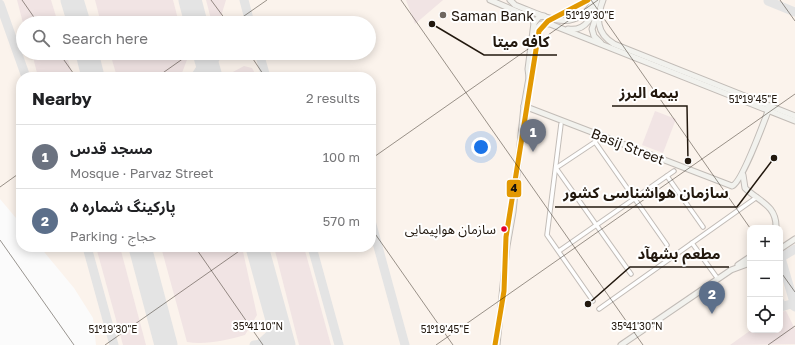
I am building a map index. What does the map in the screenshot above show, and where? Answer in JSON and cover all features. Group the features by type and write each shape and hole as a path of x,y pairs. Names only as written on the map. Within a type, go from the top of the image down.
{"main road":[{"path":"490,0 514,8 533,18 544,16"},
{"path":"510,0 514,8"},
{"path":"533,18 544,16 562,22 578,19 588,11 596,0"},
{"path":"560,28 571,30 585,26 590,20 596,0"},
{"path":"603,0 599,11 598,23 600,31 613,46"},
{"path":"529,77 528,69 533,18"},
{"path":"498,345 498,333 524,106 529,77 532,70 538,27 546,22 613,46 769,108 795,116"},
{"name":"Basij Street","path":"524,106 732,186 737,184 743,173"},
{"path":"769,108 795,121"},
{"path":"769,108 742,179 745,188 764,201 773,213 775,225"},
{"path":"783,247 795,239"},
{"path":"621,345 747,259"},
{"path":"731,270 747,264"}],"street":[{"path":"561,124 547,235 593,301"},
{"path":"556,168 595,142 599,134"},
{"path":"595,142 667,245"},
{"path":"556,168 630,274"},
{"path":"559,251 674,171"},
{"path":"667,176 703,227"},
{"path":"599,309 757,197"},
{"path":"692,243 718,279"}],"shaded area":[{"path":"0,0 795,0 795,345 96,345 93,318 74,288 44,252 376,252 376,72 16,72 16,218 0,199"},
{"path":"17,0 51,0 56,16 21,16"},
{"path":"95,0 173,0 177,16 99,16"},
{"path":"206,0 226,0 221,16 210,16"},
{"path":"406,0 443,0 415,24"},
{"path":"34,60 68,60 72,72 37,72"},
{"path":"112,60 187,60 182,72 116,72"},
{"path":"244,66 252,68 254,72 233,72"},
{"path":"655,111 676,119 663,153 642,145"},
{"path":"97,252 121,252 146,345 123,345"},
{"path":"162,252 243,252 257,315 245,335 209,342 187,342"},
{"path":"275,252 305,252 331,345 299,345"},
{"path":"786,311 795,329 795,344 730,345 747,333 783,333 783,312"}],"taxiway":[{"path":"244,0 248,16"},
{"path":"768,1 795,12"},
{"path":"0,4 16,49"},
{"path":"20,60 24,72"},
{"path":"198,72 206,60"},
{"path":"211,72 211,64 214,60"},
{"path":"261,60 265,72"},
{"path":"376,239 405,345"},
{"path":"783,256 795,249"},
{"path":"88,252 114,345"},
{"path":"313,252 339,345"},
{"path":"782,261 795,306"},
{"path":"783,306 791,304 795,307"},
{"path":"261,343 274,331 277,320"},
{"path":"254,345 268,343 275,345"}],"runway":[{"path":"72,0 77,16"},
{"path":"190,0 194,16"},
{"path":"89,60 92,72"},
{"path":"206,60 210,72"},
{"path":"141,252 166,345"},
{"path":"258,252 284,345"}],"transit line":[{"name":"4","path":"495,345 504,291 506,237 539,31 548,21 588,0"}],"place":[{"name":"Saman Bank","path":"443,15"},
{"name":"کافه میتا","path":"432,24"},
{"name":"مسجد قدس","path":"533,152"},
{"name":"سازمان هواشناسی کشور","path":"774,158"},
{"name":"بیمه البرز","path":"688,161"},
{"name":"سازمان هواپیمایی","path":"504,229"},
{"name":"مطعم بشهآد","path":"588,304"},
{"name":"پارکینگ شماره ۵","path":"712,314"}]}
